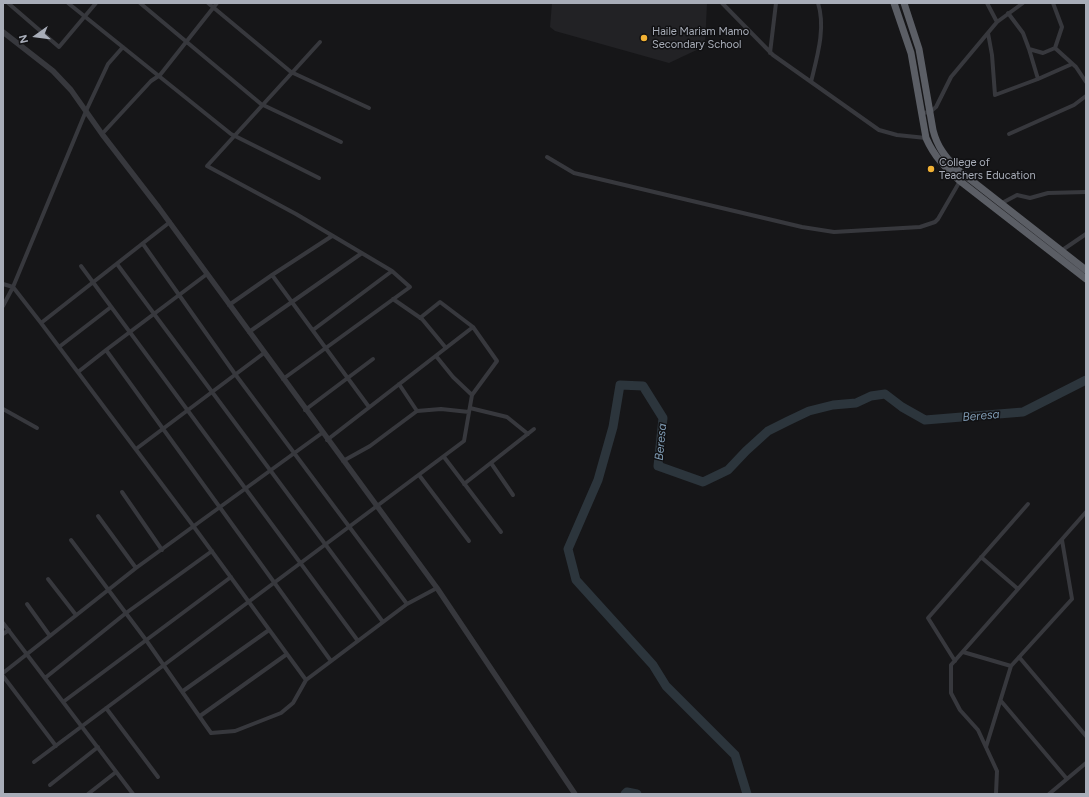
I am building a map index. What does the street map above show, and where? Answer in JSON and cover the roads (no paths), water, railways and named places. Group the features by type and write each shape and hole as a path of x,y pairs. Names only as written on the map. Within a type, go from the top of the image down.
{"highway":[{"path":"894,3 911,53 926,138 938,159 960,181 1060,254 1086,270"},
{"path":"904,3 920,48 933,130 939,147 949,161 1002,204 1060,254 1086,279"}],"street":[{"path":"8,3 59,47 86,17 96,3"},
{"path":"68,3 233,135 319,178"},
{"path":"140,3 261,104 341,142"},
{"path":"208,3 291,72 369,108"},
{"path":"102,134 150,81 158,76 217,3"},
{"path":"722,3 770,53 879,130 897,135 926,138"},
{"path":"770,53 776,3"},
{"path":"811,82 820,37 822,14 818,3"},
{"path":"986,3 997,22"},
{"path":"922,113 930,112 936,107 951,77 997,22 1023,3"},
{"path":"1029,50 1043,53 1055,48 1062,27 1053,3"},
{"path":"1008,13 1024,33 1038,79"},
{"path":"3,32 52,71 70,90 170,222 305,410 437,588 575,794"},
{"path":"988,33 992,55 995,95 1038,79 1072,64"},
{"path":"283,379 410,287 392,271 362,253 296,214 206,166 261,104 320,42"},
{"path":"3,306 13,287 86,111 108,64 123,47"},
{"path":"1055,48 1072,64 1086,82"},
{"path":"1008,134 1074,105 1086,96"},
{"path":"547,158 574,173 802,227 834,232 920,227 935,222 960,181 968,177"},
{"path":"1002,204 1017,195 1030,198 1048,193 1086,192"},
{"path":"41,323 170,222"},
{"path":"1060,254 1086,234"},
{"path":"230,305 272,275 332,236"},
{"path":"143,244 180,294 235,374 295,452 407,604"},
{"path":"249,332 362,253"},
{"path":"116,264 383,622"},
{"path":"81,266 300,564 358,640"},
{"path":"313,330 392,271"},
{"path":"78,372 207,274"},
{"path":"272,275 369,407"},
{"path":"3,284 13,287 41,323 250,602 306,680"},
{"path":"393,300 420,318 446,348"},
{"path":"34,762 464,442 472,395 497,361 473,327 440,302 420,318"},
{"path":"59,347 111,307"},
{"path":"327,440 473,327"},
{"path":"106,350 331,661"},
{"path":"136,449 264,353"},
{"path":"436,356 453,377 472,395"},
{"path":"305,410 373,360"},
{"path":"399,384 418,411"},
{"path":"343,462 370,446 418,411 441,409 470,410 507,417 528,434"},
{"path":"3,410 37,428"},
{"path":"464,484 534,429"},
{"path":"56,746 3,674 136,568 322,433"},
{"path":"444,457 501,532"},
{"path":"491,463 514,495"},
{"path":"420,475 469,541"},
{"path":"122,492 162,550"},
{"path":"955,661 928,618 1028,504"},
{"path":"996,794 997,771 978,730 960,710 951,693 951,665 1086,512"},
{"path":"98,516 136,568"},
{"path":"71,540 146,640 212,733 235,731 281,713 293,703 306,680 407,604 437,588"},
{"path":"986,748 1011,666 1072,599 1062,540"},
{"path":"45,678 126,613 212,552"},
{"path":"981,557 1018,589"},
{"path":"63,702 231,577"},
{"path":"48,579 76,615"},
{"path":"27,604 50,636"},
{"path":"3,623 133,794"},
{"path":"3,634 8,630"},
{"path":"183,691 269,630"},
{"path":"963,652 1011,666"},
{"path":"200,716 287,654"},
{"path":"1019,657 1086,736"},
{"path":"1000,700 1067,779"},
{"path":"106,708 158,777"},
{"path":"50,785 98,747"},
{"path":"1049,794 1086,763"},
{"path":"88,794 116,772"}],"waterway":[{"name":"Beresa","path":"747,794 735,755 666,686 653,665 576,580 568,549 598,480 613,427 620,385 643,386 663,418 658,466 703,482 728,470 768,431 809,411 833,405 856,403 871,396 885,394 902,407 925,420 1023,412 1086,380"},
{"name":"Beresa","path":"625,794 627,792 637,794"}],"place":[{"name":"Haile Mariam Mamo Secondary School","path":"644,38"},
{"name":"College of Teachers Education","path":"931,169"}]}
